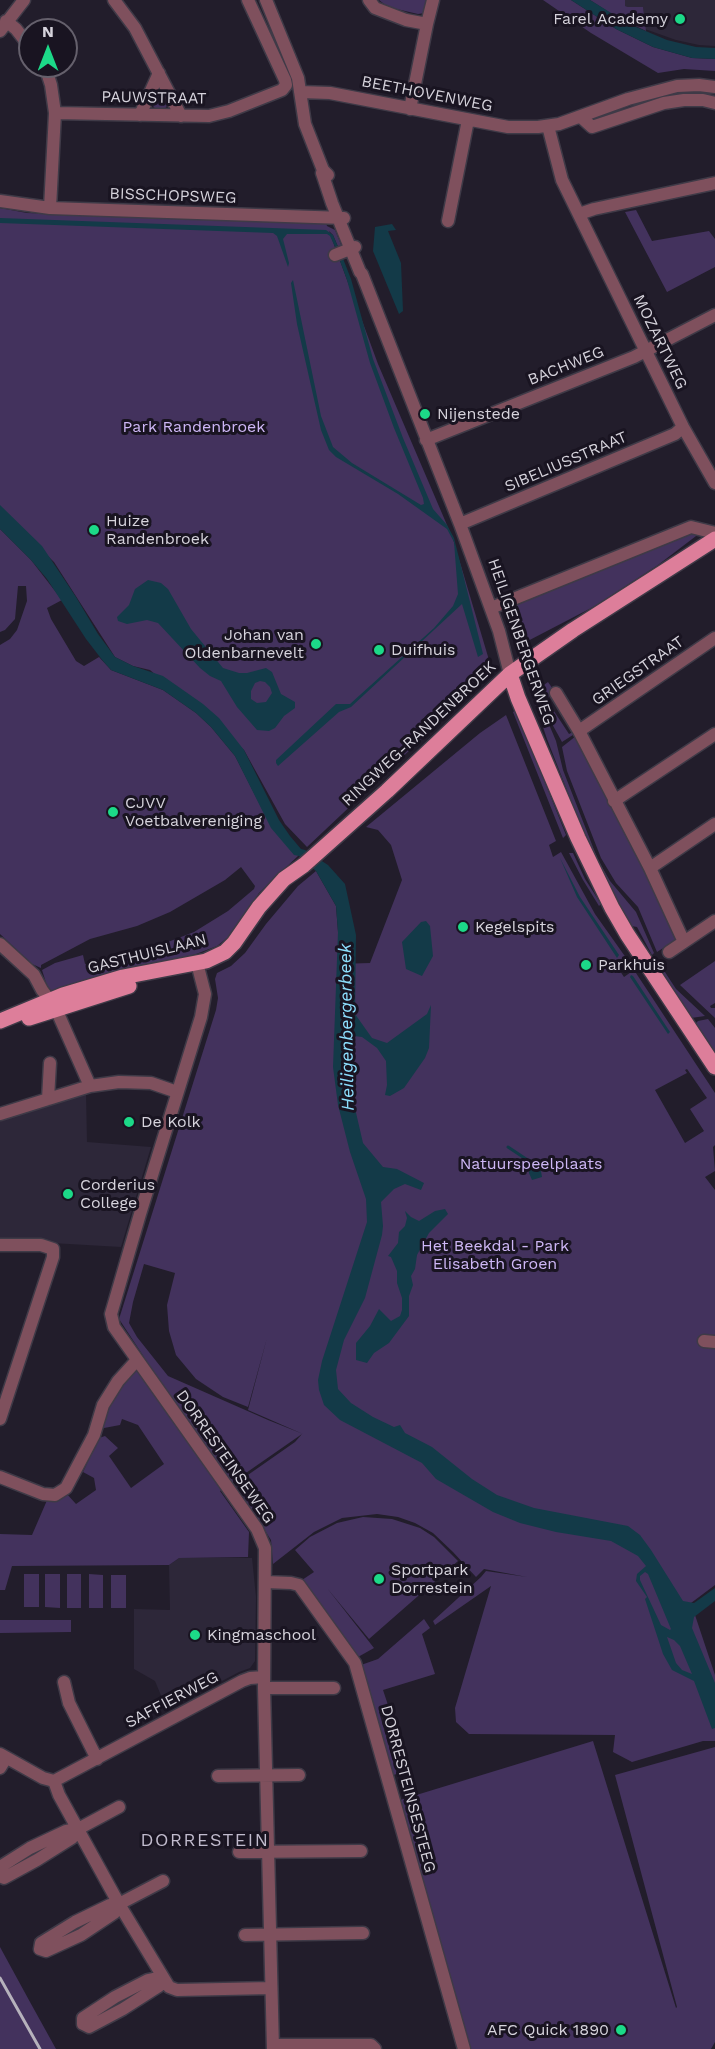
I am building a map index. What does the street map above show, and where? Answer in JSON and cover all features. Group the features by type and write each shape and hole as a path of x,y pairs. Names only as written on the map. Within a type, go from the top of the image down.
{"main road":[{"name":"RINGWEG-RANDENBROEK","path":"309,860 399,780 510,674 544,649 715,539"},
{"name":"HEILIGENBERGERWEG","path":"510,674 518,698 578,838 612,908 715,1068"},
{"name":"GASTHUISLAAN","path":"0,1022 53,1004 199,967 220,964 234,954 309,860"},
{"name":"GASTHUISLAAN","path":"0,1026 53,1004"}],"street":[{"path":"18,32 3,26 24,0"},
{"path":"114,0 135,28 181,116"},
{"name":"PAUWSTRAAT","path":"56,113 219,115 283,89 286,85 285,80 248,0"},
{"name":"HEILIGENBERGERWEG","path":"266,0 298,78 306,124 323,170 327,172 342,218 346,251 363,271 362,274 491,608 510,674"},
{"path":"369,0 375,8 406,20 427,24"},
{"path":"410,109 433,0"},
{"path":"140,115 159,73"},
{"path":"49,78 56,113 51,208"},
{"name":"BEETHOVENWEG","path":"300,92 330,93 508,127 548,126 581,117 628,99 676,86 715,87"},
{"name":"BEETHOVENWEG","path":"581,117 592,127 664,103 684,100 703,100 715,103"},
{"path":"448,221 468,120"},
{"path":"548,126 562,180 579,214 715,183"},
{"name":"BISSCHOPSWEG","path":"0,201 51,208 342,218"},
{"name":"MOZARTWEG","path":"579,214 683,427 715,483"},
{"name":"BACHWEG","path":"426,440 634,357 715,315"},
{"name":"SIBELIUSSTRAAT","path":"460,524 675,434 683,427"},
{"path":"491,608 691,527 715,533"},
{"name":"GRIEGSTRAAT","path":"579,731 715,638"},
{"name":"HEILIGENBERGERWEG","path":"556,693 579,731 650,868 684,942"},
{"path":"614,801 715,734"},
{"path":"650,868 715,824"},
{"path":"669,952 715,921"},
{"path":"0,944 34,975 53,1004 90,1086"},
{"name":"DORRESTEINSEWEG","path":"199,967 204,994 201,1017 111,1314 114,1327 260,1533 265,1548 264,1682 273,2047"},
{"path":"48,1099 50,1063"},
{"path":"0,1114 90,1086 119,1082 151,1083 177,1092"},
{"path":"0,1245 40,1245 53,1249 1,1414"},
{"path":"0,1477 43,1494 54,1495 66,1488 90,1444 102,1405 118,1381 137,1360"},
{"name":"DORRESTEINSESTEEG","path":"265,1582 291,1582 299,1585 356,1663 464,2049"},
{"name":"SAFFIERWEG","path":"54,1781 245,1679 264,1682"},
{"path":"64,1682 69,1703 97,1759"},
{"path":"264,1682 334,1688"},
{"path":"2,1760 54,1781 59,1795 119,1904 170,1987 177,1990 271,1988"},
{"path":"218,1776 299,1775"},
{"path":"0,1867 30,1848 66,1831 78,1829 119,1807"},
{"path":"0,1876 4,1878 37,1860 72,1838 78,1829"},
{"path":"239,1852 361,1851"},
{"path":"119,1904 114,1913 81,1935 46,1951 40,1949 41,1943 75,1922 110,1905 119,1904 163,1881"},
{"path":"245,1935 363,1933"},
{"path":"162,1977 159,1986 123,2009 89,2026 83,2024 83,2018 115,1997 148,1980 162,1977"},
{"path":"273,2047 371,2044 375,2049"}],"shaded area":[{"name":"Farel Academy","path":"625,0 715,0 715,46 676,40 645,29 643,7 625,6"},
{"name":"Corderius College","path":"86,1092 87,1142 151,1147 121,1247 0,1240 0,1119"},
{"name":"Kingmaschool","path":"179,1558 252,1558 256,1597 255,1661 250,1668 167,1710 155,1681 134,1669 134,1609 170,1610 169,1565"}],"green space":[{"path":"379,0 428,0 425,13 418,14 388,7"},
{"path":"543,0 571,0 616,29 653,47 692,58 715,59 715,71 684,69 658,73 591,33"},
{"path":"590,0 625,0 625,6 643,7 646,31 615,16"},
{"path":"160,94 166,96 168,102 166,108 160,110 154,108 152,102 154,96"},
{"name":"Park Randenbroek","path":"0,208 27,213 56,214 325,219 327,226 335,230 342,247 339,249 329,231 378,364 453,539 489,660 447,715 307,847 285,824 244,750 150,670 133,666 115,657 54,562 0,509"},
{"path":"636,210 652,241 709,231 715,239 715,267 667,292 625,212"},
{"name":"CJVV Voetbalvereniging","path":"0,529 31,560 62,600 47,608 76,661 84,666 99,657 111,670 163,690 196,713 235,756 272,828 299,855 259,893 232,934 217,946 183,959 52,992 47,986 42,970 55,963 83,955 85,964 147,950 194,932 228,911 254,889 255,886 241,867 225,880 170,912 137,926 90,939 41,965 41,968 32,964 0,934 0,645 10,639 17,630 27,601 26,586 18,586 15,619 0,632"},
{"path":"695,529 700,533 658,565 595,606 522,644 504,606"},
{"path":"548,682 555,692 546,699 569,734 575,731 576,733 562,742 538,689"},
{"path":"535,691 556,741 563,770 598,860 610,881 636,912 654,953 652,955 637,927 631,926 597,867 547,739 532,694"},
{"path":"516,710 566,835 563,838 513,712"},
{"name":"Het Beekdal - Park Elisabeth Groen","path":"506,715 556,841 549,845 553,857 561,852 595,914 629,962 618,968 624,977 634,970 715,1093 715,1145 713,1147 715,1171 705,1177 715,1190 715,1585 691,1603 715,1675 715,1741 703,1741 632,1762 613,1752 615,1735 469,1734 456,1722 455,1708 491,1586 435,1625 433,1621 486,1571 527,1577 484,1569 476,1577 433,1533 398,1517 377,1514 342,1518 314,1532 273,1564 271,1540 235,1484 295,1442 302,1434 220,1491 249,1532 248,1557 179,1558 169,1565 12,1566 5,1590 0,1590 0,1534 32,1535 48,1498 66,1493 76,1504 96,1490 94,1478 83,1472 99,1438 105,1436 118,1448 109,1456 131,1488 164,1464 138,1425 122,1419 120,1425 104,1428 99,1424 105,1406 144,1357 119,1319 216,1010 218,998 215,979 217,973 231,966 245,953 298,886 316,871 336,906 338,964 370,963 402,880 391,845 378,830 366,827 480,733","holes":["687,1069 707,1098 690,1109 704,1131 685,1143 655,1090 687,1073 685,1070","144,1264 175,1273 167,1305 169,1331 176,1355 196,1379 223,1397 248,1407 267,1338 248,1410 303,1434 168,1376 137,1337 129,1323"]},
{"path":"576,736 676,933 677,939 657,952 638,907 616,883 601,858 567,771 562,747"},
{"path":"569,853 573,853 585,879 601,904 599,906 583,880"},
{"path":"715,961 715,1003 710,1006 715,1008 715,1018 680,985"},
{"path":"661,966 676,989 705,1016 691,1018 657,969"},
{"path":"708,1019 715,1028 715,1055 695,1024"},
{"name":"Sportpark Dorrestein","path":"363,1517 392,1519 420,1528 434,1537 458,1561 369,1639 327,1588 374,1648 358,1657 302,1580 314,1572 295,1550 310,1537 337,1523"},
{"path":"24,1574 39,1574 39,1607 24,1607"},
{"path":"45,1574 60,1574 60,1608 45,1607"},
{"path":"67,1574 81,1574 81,1608 67,1608"},
{"path":"89,1574 103,1575 103,1608 89,1608"},
{"path":"111,1575 126,1575 126,1608 111,1608"},
{"path":"424,1619 430,1628 422,1634 435,1674 383,1690 389,1708 379,1712 397,1774 393,1775 361,1665 378,1659"},
{"path":"0,1620 71,1620 71,1632 0,1633"},
{"name":"AFC Quick 1890","path":"593,1741 676,2008 615,1775 715,1747 715,2042 711,2049 467,2049 400,1800"},
{"path":"0,1947 30,2002 56,2049 0,2049"}],"water":[{"path":"571,0 590,0 629,24 667,40 696,47 715,48 715,59 692,58 653,47 616,29"},
{"path":"0,218 326,230 333,235 339,249 336,249 327,234 287,234 283,239 288,267 277,236 273,233 0,223"},
{"path":"392,224 396,230 388,231 401,263 403,311 399,314 373,251 375,227"},
{"path":"342,256 351,279 373,359 403,438 433,509 447,525 454,538 483,654 478,657 462,604 351,707 339,712 278,766 276,760 336,704 350,704 434,628 453,606 458,594 454,542 447,529 398,494 336,457 329,450 321,430 297,324 291,283 293,280 321,416 333,447 352,463 421,505 424,504 370,363 339,258"},
{"name":"Heiligenbergerbeek","path":"0,505 42,546 115,657 163,676 219,718 244,750 279,820 290,836 301,849 328,865 345,884 356,935 355,1014 372,1038 387,1043 427,1014 431,1005 429,1048 425,1058 404,1088 390,1096 385,1095 386,1061 377,1048 362,1037 354,1036 348,1048 354,1104 363,1143 383,1167 397,1169 424,1183 421,1190 405,1184 394,1189 381,1202 382,1235 365,1298 344,1340 336,1370 338,1389 351,1403 373,1417 394,1427 400,1425 405,1433 432,1447 472,1479 497,1495 534,1508 628,1526 640,1535 651,1550 683,1601 694,1603 715,1588 715,1601 694,1617 692,1628 715,1683 715,1728 712,1729 694,1681 672,1670 663,1654 645,1599 647,1597 636,1581 637,1574 646,1566 638,1556 611,1541 556,1532 520,1523 493,1512 436,1479 422,1463 340,1420 324,1405 318,1380 322,1361 367,1222 366,1199 350,1152 338,1105 333,1067 338,932 336,906 316,871 299,856 294,855 271,828 235,756 211,727 196,713 163,690 111,670 86,639 47,579 0,529","holes":["645,1572 648,1574 670,1630 661,1625 640,1580 640,1576","667,1637 680,1646 692,1674 682,1670 676,1663"]},
{"path":"148,580 161,583 168,589 191,629 223,668 247,673 266,668 272,672 281,694 295,702 295,708 284,716 275,728 269,731 257,730 237,707 221,681 200,668 158,623 147,620 127,624 118,621 117,617 129,605 135,589","holes":["265,682 272,693 266,702 257,703 251,699 251,691 255,683"]},
{"path":"560,858 580,897 619,955 617,958 577,897"},
{"path":"426,921 430,926 433,956 422,976 406,969 402,942 421,922"},
{"path":"631,975 670,1032 668,1034 630,977"},
{"path":"530,1159 540,1166 542,1177 532,1180 529,1173"},
{"path":"445,1209 448,1214 429,1233 417,1255 415,1269 411,1276 413,1285 409,1296 409,1316 389,1343 374,1353 367,1363 356,1360 356,1343 370,1326 379,1309 391,1321 400,1316 402,1310 397,1271 391,1257 388,1256 398,1243 399,1232 405,1226 407,1218 405,1211 419,1221 435,1211"}],"waterway":[{"path":"508,1147 529,1161"}],"railway":[{"path":"0,1978 40,2049"}],"place":[{"name":"Farel Academy","path":"680,19"},
{"name":"Nijenstede","path":"425,414"},
{"name":"Huize Randenbroek","path":"94,530"},
{"name":"Johan van Oldenbarnevelt","path":"316,644"},
{"name":"Duifhuis","path":"379,650"},
{"name":"CJVV Voetbalvereniging","path":"113,812"},
{"name":"Kegelspits","path":"463,927"},
{"name":"Parkhuis","path":"586,965"},
{"name":"De Kolk","path":"129,1122"},
{"name":"Corderius College","path":"68,1194"},
{"name":"Sportpark Dorrestein","path":"379,1579"},
{"name":"Kingmaschool","path":"195,1635"},
{"name":"AFC Quick 1890","path":"621,2030"}],"district":[{"name":"DORRESTEIN","path":"205,1841"}],"park label":[{"name":"Natuurspeelplaats","path":"531,1164"}]}
